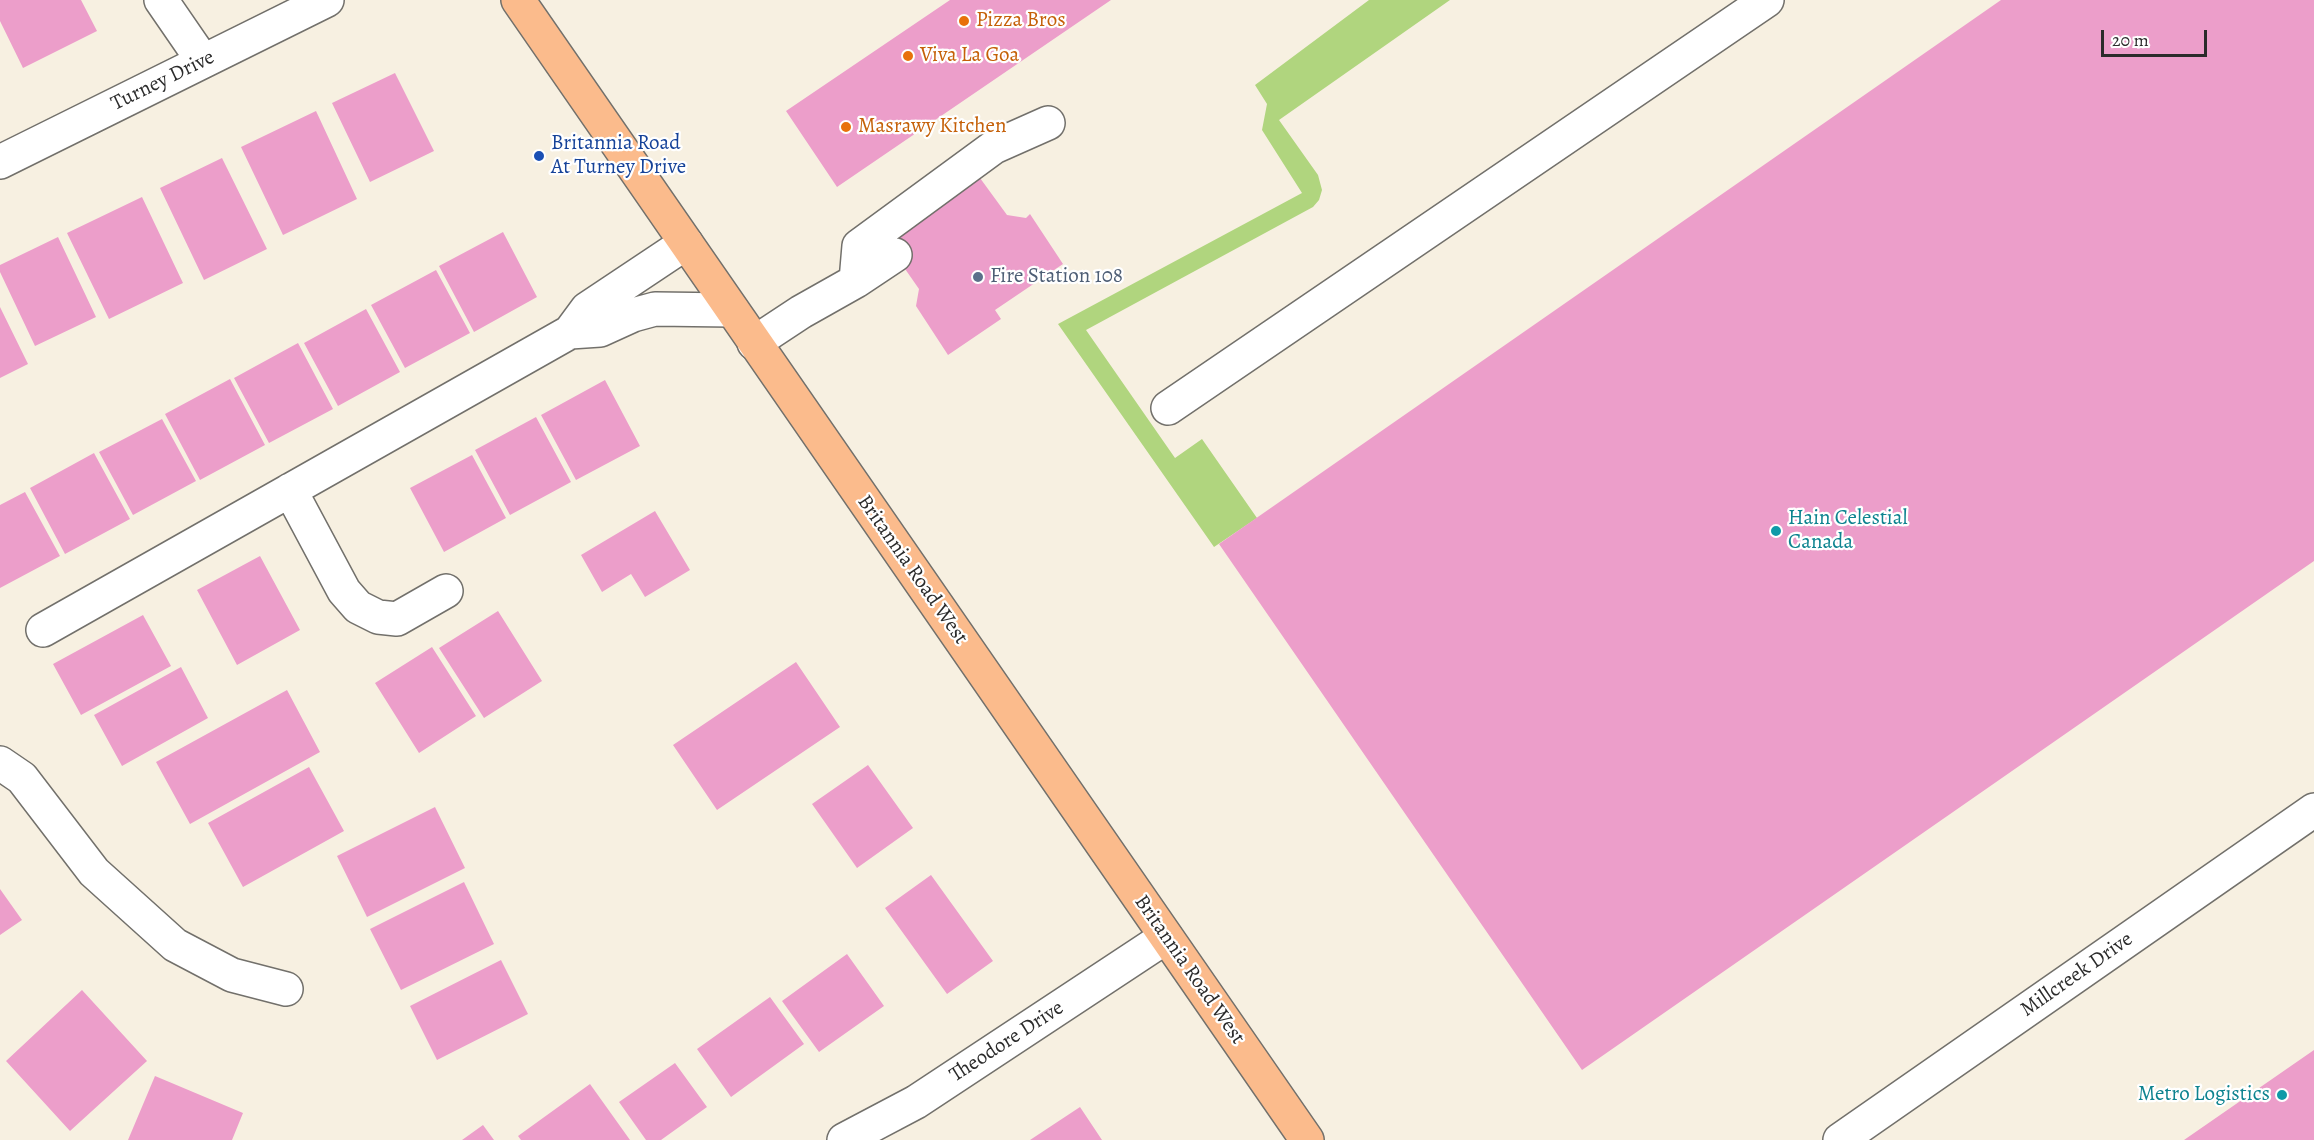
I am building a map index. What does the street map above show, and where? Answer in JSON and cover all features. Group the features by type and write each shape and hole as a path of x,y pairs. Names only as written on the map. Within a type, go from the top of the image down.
{"main road":[{"name":"Britannia Road West","path":"518,0 1307,1140"}],"street":[{"path":"160,0 203,61"},
{"name":"Turney Drive","path":"0,162 327,0"},
{"path":"1168,408 1767,0"},
{"path":"856,281 858,246 994,147 1048,123"},
{"path":"44,630 570,332 587,309 686,243"},
{"path":"754,343 895,255"},
{"path":"570,332 600,330 633,315 655,309 732,310"},
{"path":"291,490 344,591 358,607 378,617 397,619 446,591"},
{"path":"0,763 22,778 94,872 175,945 232,975 286,989"},
{"name":"Millcreek Drive","path":"1840,1140 2314,810"},
{"name":"Theodore Drive","path":"844,1140 916,1102 1166,937"}],"green space":[{"path":"1369,0 1450,0 1279,120 1318,175 1322,190 1319,200 1313,207 1086,330 1175,458 1202,439 1257,518 1214,547 1058,324 1302,193 1262,130 1267,104 1255,85"}],"building":[{"path":"0,0 81,0 97,31 23,68 0,21"},
{"path":"950,0 1111,0 837,187 786,111"},
{"name":"Hain Celestial Canada","path":"2001,0 2314,0 2314,561 1582,1070 1219,544"},
{"path":"395,73 434,151 370,182 332,103"},
{"path":"316,111 357,199 283,235 241,147"},
{"path":"222,158 267,249 204,280 160,188"},
{"name":"Fire Station 108","path":"980,178 1007,215 1026,218 1030,214 1063,264 995,310 1001,319 948,355 916,306 919,289 887,243"},
{"path":"142,197 183,283 109,319 67,233"},
{"path":"503,232 537,297 474,332 439,266"},
{"path":"58,237 96,317 35,346 0,272 0,265"},
{"path":"436,270 470,333 405,368 371,305"},
{"path":"0,307 28,364 0,378"},
{"path":"366,309 400,372 338,406 304,343"},
{"path":"298,343 333,409 269,443 234,378"},
{"path":"230,379 265,445 200,480 165,414"},
{"path":"605,380 640,446 576,480 541,415"},
{"path":"536,417 571,482 510,515 475,450"},
{"path":"162,419 196,481 133,515 99,452"},
{"path":"94,453 130,519 65,554 30,488"},
{"path":"472,455 506,518 444,552 410,488"},
{"path":"25,492 60,556 0,588 0,505"},
{"path":"655,511 690,570 645,597 631,574 602,592 581,555"},
{"path":"260,556 300,630 237,665 197,590"},
{"path":"498,611 542,681 484,718 439,648"},
{"path":"143,615 171,666 81,715 53,664"},
{"path":"432,647 476,716 419,753 375,683"},
{"path":"796,662 840,727 717,810 673,745"},
{"path":"181,667 208,718 122,766 94,715"},
{"path":"287,690 320,752 190,824 156,762"},
{"path":"868,765 913,828 857,868 812,804"},
{"path":"309,767 344,831 243,887 208,823"},
{"path":"435,807 465,868 367,917 337,856"},
{"path":"931,875 993,961 947,994 885,908"},
{"path":"464,882 494,944 401,990 370,929"},
{"path":"0,889 22,920 0,935"},
{"path":"847,954 884,1006 819,1052 782,1001"},
{"path":"501,960 528,1014 437,1060 410,1006"},
{"path":"82,990 147,1061 70,1131 6,1061"},
{"path":"770,997 804,1044 731,1097 697,1049"},
{"name":"Metro Logistics","path":"2314,1050 2314,1140 2184,1140"},
{"path":"675,1063 707,1107 661,1140 646,1140 619,1102"},
{"path":"155,1076 243,1113 232,1140 128,1140"},
{"path":"590,1084 630,1140 521,1140 518,1136"},
{"path":"1080,1107 1102,1140 1030,1140"},
{"path":"483,1125 494,1140 462,1140"}],"place":[{"name":"Pizza Bros","path":"964,21"},
{"name":"Viva La Goa","path":"908,56"},
{"name":"Masrawy Kitchen","path":"846,127"},
{"name":"Britannia Road At Turney Drive","path":"539,156"},
{"name":"Fire Station 108","path":"978,277"},
{"name":"Hain Celestial Canada","path":"1776,531"},
{"name":"Metro Logistics","path":"2282,1095"}]}
